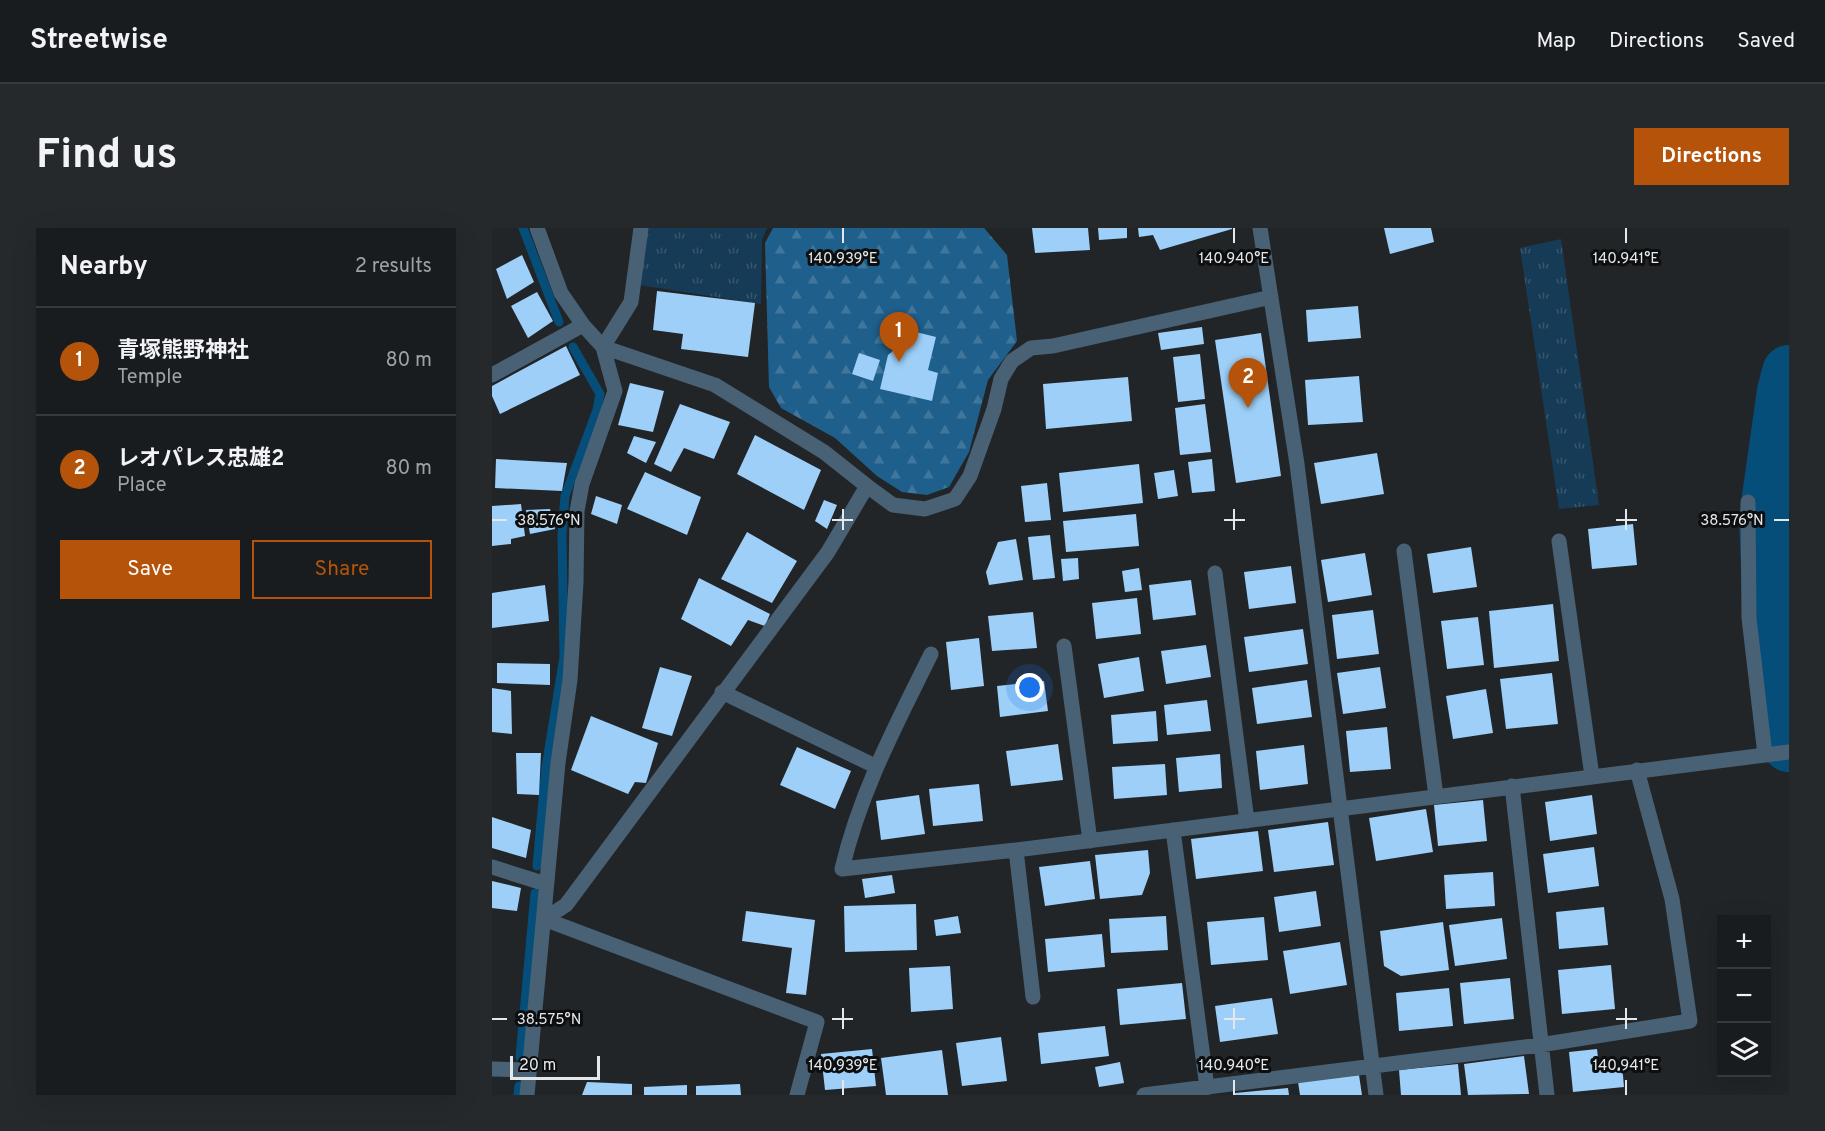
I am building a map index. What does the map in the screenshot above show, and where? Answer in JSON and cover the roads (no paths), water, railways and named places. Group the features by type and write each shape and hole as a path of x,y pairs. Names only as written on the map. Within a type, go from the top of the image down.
{"street":[{"path":"527,1095 558,763 570,680 576,582 577,511 582,484 615,391 603,347 583,325 561,293 537,228"},
{"path":"603,347 631,302 641,228"},
{"path":"1260,228 1299,476 1376,1095"},
{"path":"603,347 715,385 824,452 893,505 925,509 955,499 970,476 994,409 1001,379 1012,361 1031,348 1053,346 1271,297"},
{"path":"492,375 583,325"},
{"path":"544,919 566,905 828,552 867,486"},
{"path":"1748,502 1749,618 1769,754"},
{"path":"1559,541 1592,776"},
{"path":"1404,551 1436,796"},
{"path":"1215,573 1247,821"},
{"path":"1065,646 1090,841"},
{"path":"931,654 875,766 852,827 842,869 1090,841 1789,752"},
{"path":"722,692 875,766"},
{"path":"1144,1095 1540,1045 1689,1021 1672,899 1637,770"},
{"path":"1512,786 1547,1095"},
{"path":"1173,830 1207,1088"},
{"path":"1016,850 1033,997"},
{"path":"492,867 546,884"},
{"path":"544,919 817,1022 797,1095"},
{"path":"492,1069 529,1070"}],"waterway":[{"path":"523,228 559,322"},
{"path":"537,866 546,767 564,657 562,535 565,496 597,410 600,394 573,347"},
{"path":"1789,372 1784,391 1766,518 1769,595 1780,706 1789,745"},
{"path":"520,1057 535,893"},
{"path":"518,1095 519,1086"}],"place":[{"name":"青塚熊野神社","path":"899,362"},
{"name":"レオパレス忠雄2","path":"1248,408"}]}
